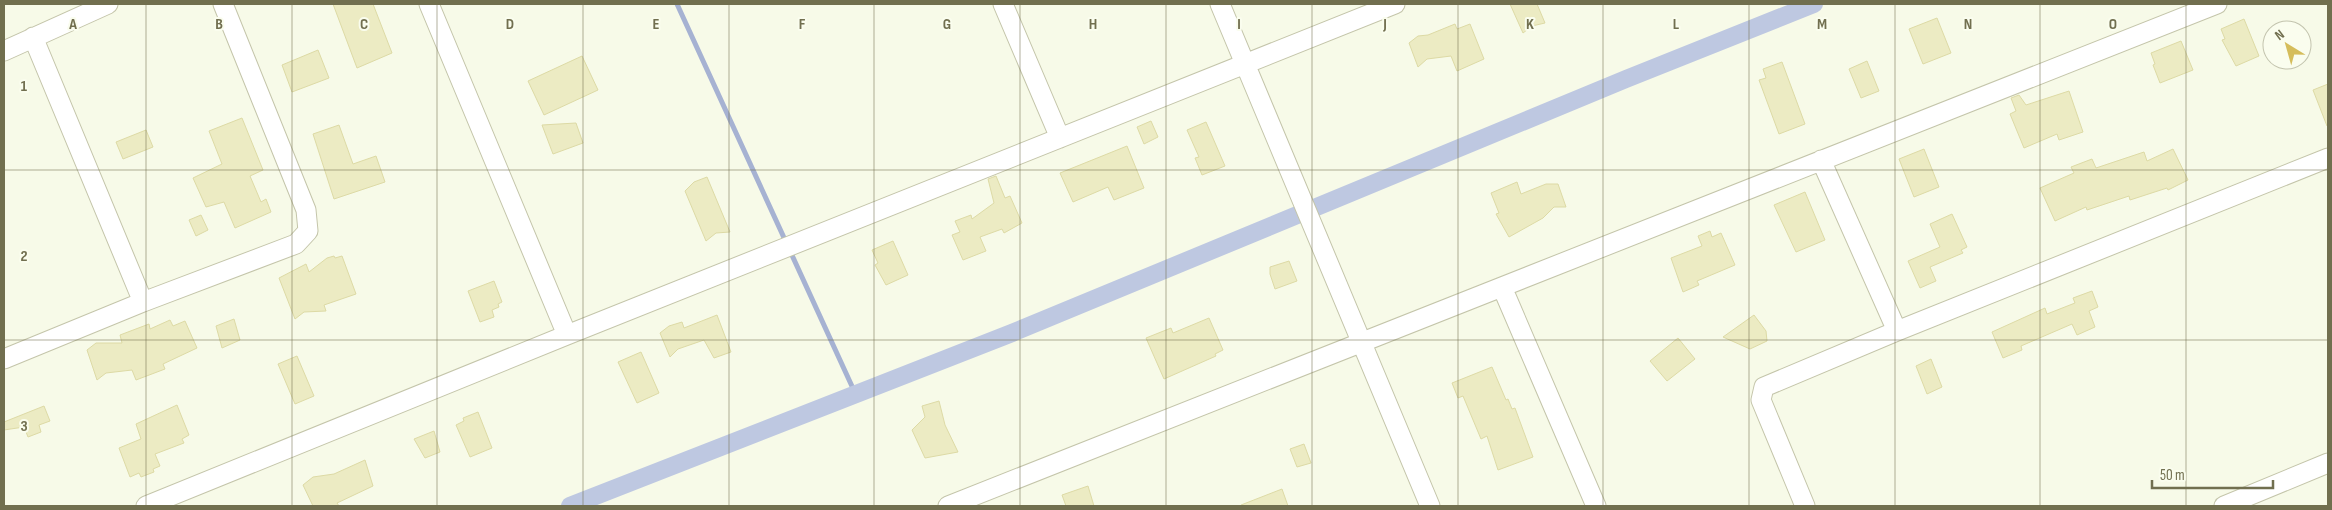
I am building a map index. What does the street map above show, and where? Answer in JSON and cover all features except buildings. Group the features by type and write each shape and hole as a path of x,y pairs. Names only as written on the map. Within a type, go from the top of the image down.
{"street":[{"path":"4,51 108,4"},
{"path":"4,359 143,302 296,244 308,231 306,210 223,4"},
{"path":"429,4 567,335"},
{"path":"1003,4 1060,138"},
{"path":"1220,4 1430,506"},
{"path":"146,506 567,335 1396,4"},
{"path":"948,506 2217,4"},
{"path":"33,37 143,302"},
{"path":"1805,506 1761,400 1764,387 1897,331 2328,158"},
{"path":"1821,160 1897,331"},
{"path":"1502,287 1596,506"},
{"path":"2224,506 2328,464"}],"waterway":[{"path":"677,4 856,395"},
{"path":"570,506 1012,333 1626,79 1814,4"}]}
